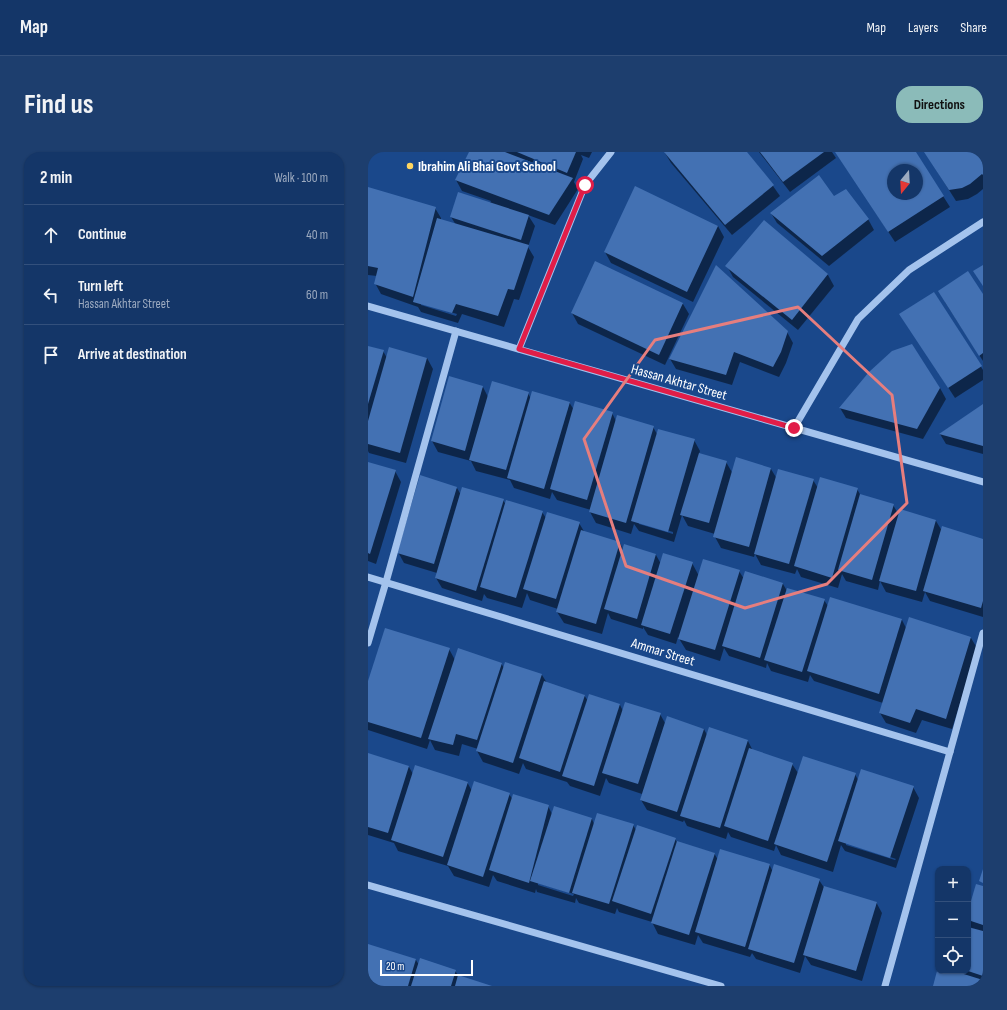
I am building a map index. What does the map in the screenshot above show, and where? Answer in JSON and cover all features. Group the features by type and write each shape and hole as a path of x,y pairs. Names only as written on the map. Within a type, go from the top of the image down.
{"street":[{"path":"519,349 585,185 611,152"},
{"path":"794,428 858,319 909,270 983,222"},
{"name":"Hassan Akhtar Street","path":"368,306 983,482"},
{"path":"368,643 456,331"},
{"name":"Ammar Street","path":"368,576 950,752"},
{"path":"885,986 983,633"},
{"path":"368,885 721,986"}],"highlighted area":[{"path":"798,307 892,395 907,503 827,584 745,608 626,566 584,439 655,340"}],"building":[{"path":"469,152 505,152 573,178 549,215 455,180"},
{"path":"517,152 576,152 567,173"},
{"path":"664,152 747,152 774,185 725,225"},
{"path":"760,152 824,152 783,182"},
{"path":"835,152 916,152 944,196 888,232"},
{"path":"924,152 983,152 983,175 982,174 970,184 962,188 949,190"},
{"path":"819,175 834,196 846,189 869,219 822,256 770,213"},
{"path":"635,186 718,226 687,292 604,252"},
{"path":"368,187 436,207 413,297 374,284 378,268 368,266"},
{"path":"458,192 529,215 521,240 450,217"},
{"path":"437,218 529,245 514,290 508,289 498,316 456,304 452,313 413,302"},
{"path":"764,220 828,274 792,320 725,266"},
{"path":"595,261 683,303 659,355 571,313"},
{"path":"716,265 788,331 781,352 773,367 734,352 726,375 669,359"},
{"path":"983,265 983,286 973,271"},
{"path":"968,271 983,294 983,353 979,356 938,291"},
{"path":"934,292 982,366 948,388 899,314"},
{"path":"912,344 940,388 917,429 839,408 869,372 892,351"},
{"path":"368,346 384,350 368,404"},
{"path":"389,347 427,358 400,453 368,444 368,421"},
{"path":"449,376 483,386 465,451 431,441"},
{"path":"492,381 529,392 506,470 469,460"},
{"path":"532,391 570,402 544,489 507,478"},
{"path":"575,401 613,412 587,500 550,489"},
{"path":"983,404 983,446 939,434"},
{"path":"617,415 654,426 626,523 589,512"},
{"path":"658,429 695,439 668,532 631,521"},
{"path":"699,453 727,461 709,523 680,515"},
{"path":"736,457 771,468 749,547 713,537"},
{"path":"368,462 396,470 370,554 368,553"},
{"path":"778,469 814,479 789,564 754,554"},
{"path":"420,475 457,487 434,564 397,553"},
{"path":"820,477 858,488 832,578 794,566"},
{"path":"462,487 504,499 476,591 435,578"},
{"path":"860,494 894,504 872,580 838,570"},
{"path":"506,500 543,511 516,598 480,587"},
{"path":"900,509 936,520 916,591 879,581"},
{"path":"547,512 580,522 556,599 523,589"},
{"path":"942,526 983,539 983,601 981,608 923,591"},
{"path":"581,530 620,542 596,624 556,612"},
{"path":"624,544 656,554 637,619 604,609"},
{"path":"663,553 693,562 670,634 641,625"},
{"path":"703,559 740,570 715,650 678,639"},
{"path":"745,571 783,583 760,658 722,646"},
{"path":"787,588 825,599 802,672 764,660"},
{"path":"830,597 902,619 879,694 807,671"},
{"path":"909,617 971,637 946,719 916,709 910,723 879,713"},
{"path":"385,628 450,648 421,738 368,722 368,681"},
{"path":"458,648 502,663 477,740 456,734 453,745 428,739"},
{"path":"505,662 542,674 513,763 476,751"},
{"path":"544,681 585,695 560,772 519,758"},
{"path":"589,694 620,704 594,786 562,776"},
{"path":"625,702 661,713 638,784 602,773"},
{"path":"667,716 704,729 677,812 640,800"},
{"path":"709,727 748,740 720,828 680,816"},
{"path":"749,748 793,763 768,841 724,826"},
{"path":"368,753 409,766 388,833 368,827"},
{"path":"803,756 856,773 827,862 774,844"},
{"path":"415,765 468,782 443,857 391,840"},
{"path":"861,769 914,786 890,858 838,841"},
{"path":"474,781 510,793 483,877 447,865"},
{"path":"513,794 549,805 529,883 489,870"},
{"path":"554,806 592,818 569,893 530,881"},
{"path":"597,813 634,824 609,904 572,893"},
{"path":"637,825 676,838 651,914 612,901"},
{"path":"677,841 715,853 689,935 651,923"},
{"path":"720,849 770,864 745,947 695,932"},
{"path":"774,864 820,879 794,963 748,949"},
{"path":"983,869 983,883 979,881"},
{"path":"976,884 983,886 983,925 971,921 971,901"},
{"path":"824,886 877,902 856,971 803,955"},
{"path":"971,928 983,931 983,976 971,972"},
{"path":"368,944 416,959 408,986 368,986"},
{"path":"420,958 456,970 451,986 411,986"},
{"path":"936,974 964,974 983,980 983,986 933,986"},
{"path":"458,975 492,986 455,986"}],"place":[{"name":"Ibrahim Ali Bhai Govt School","path":"410,166"}],"route":[{"path":"585,185 519,349 794,428"}]}
